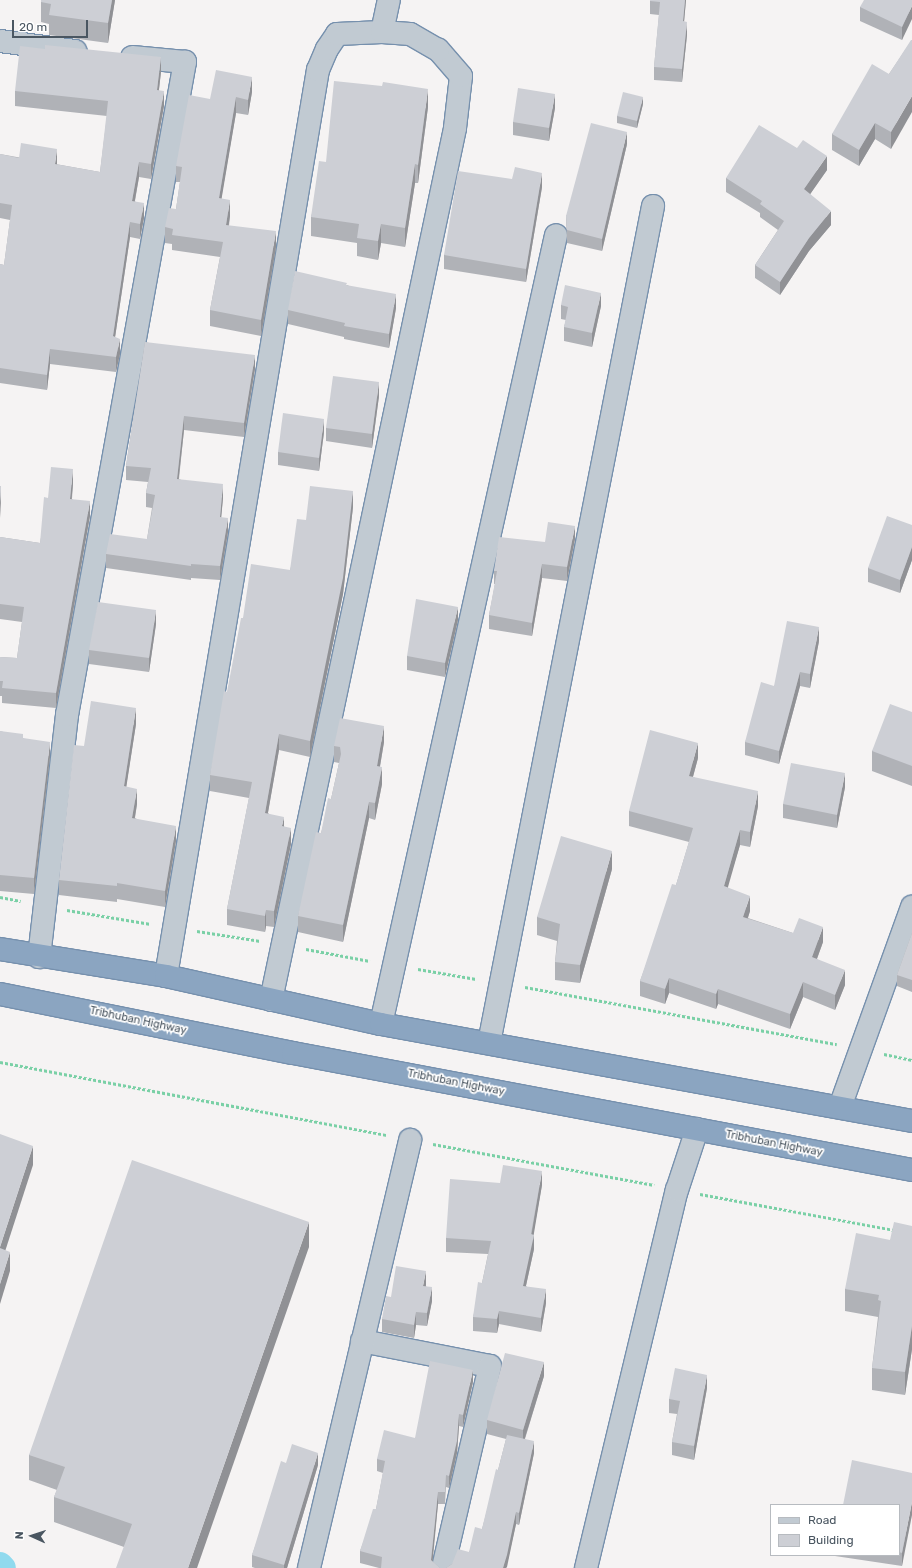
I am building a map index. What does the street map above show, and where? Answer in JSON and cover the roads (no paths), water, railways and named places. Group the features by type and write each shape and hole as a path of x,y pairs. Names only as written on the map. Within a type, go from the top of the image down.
{"highway":[{"path":"0,949 39,957 166,976 381,1024 912,1121"},
{"name":"Tribhuban Highway","path":"0,994 293,1053 912,1170"}],"street":[{"path":"382,32 388,0"},
{"path":"166,976 318,70 327,49 338,34 382,32 410,34 438,50 461,76 456,128 271,1000"},
{"path":"0,41 100,54 185,62 67,715 39,957"},
{"path":"489,1043 653,206"},
{"path":"381,1024 556,235"},
{"path":"840,1107 912,907"},
{"path":"586,1568 677,1190 697,1129"},
{"path":"309,1568 410,1140"},
{"path":"362,1341 490,1366 443,1568"}],"waterway":[{"path":"0,1565 3,1568"}]}
